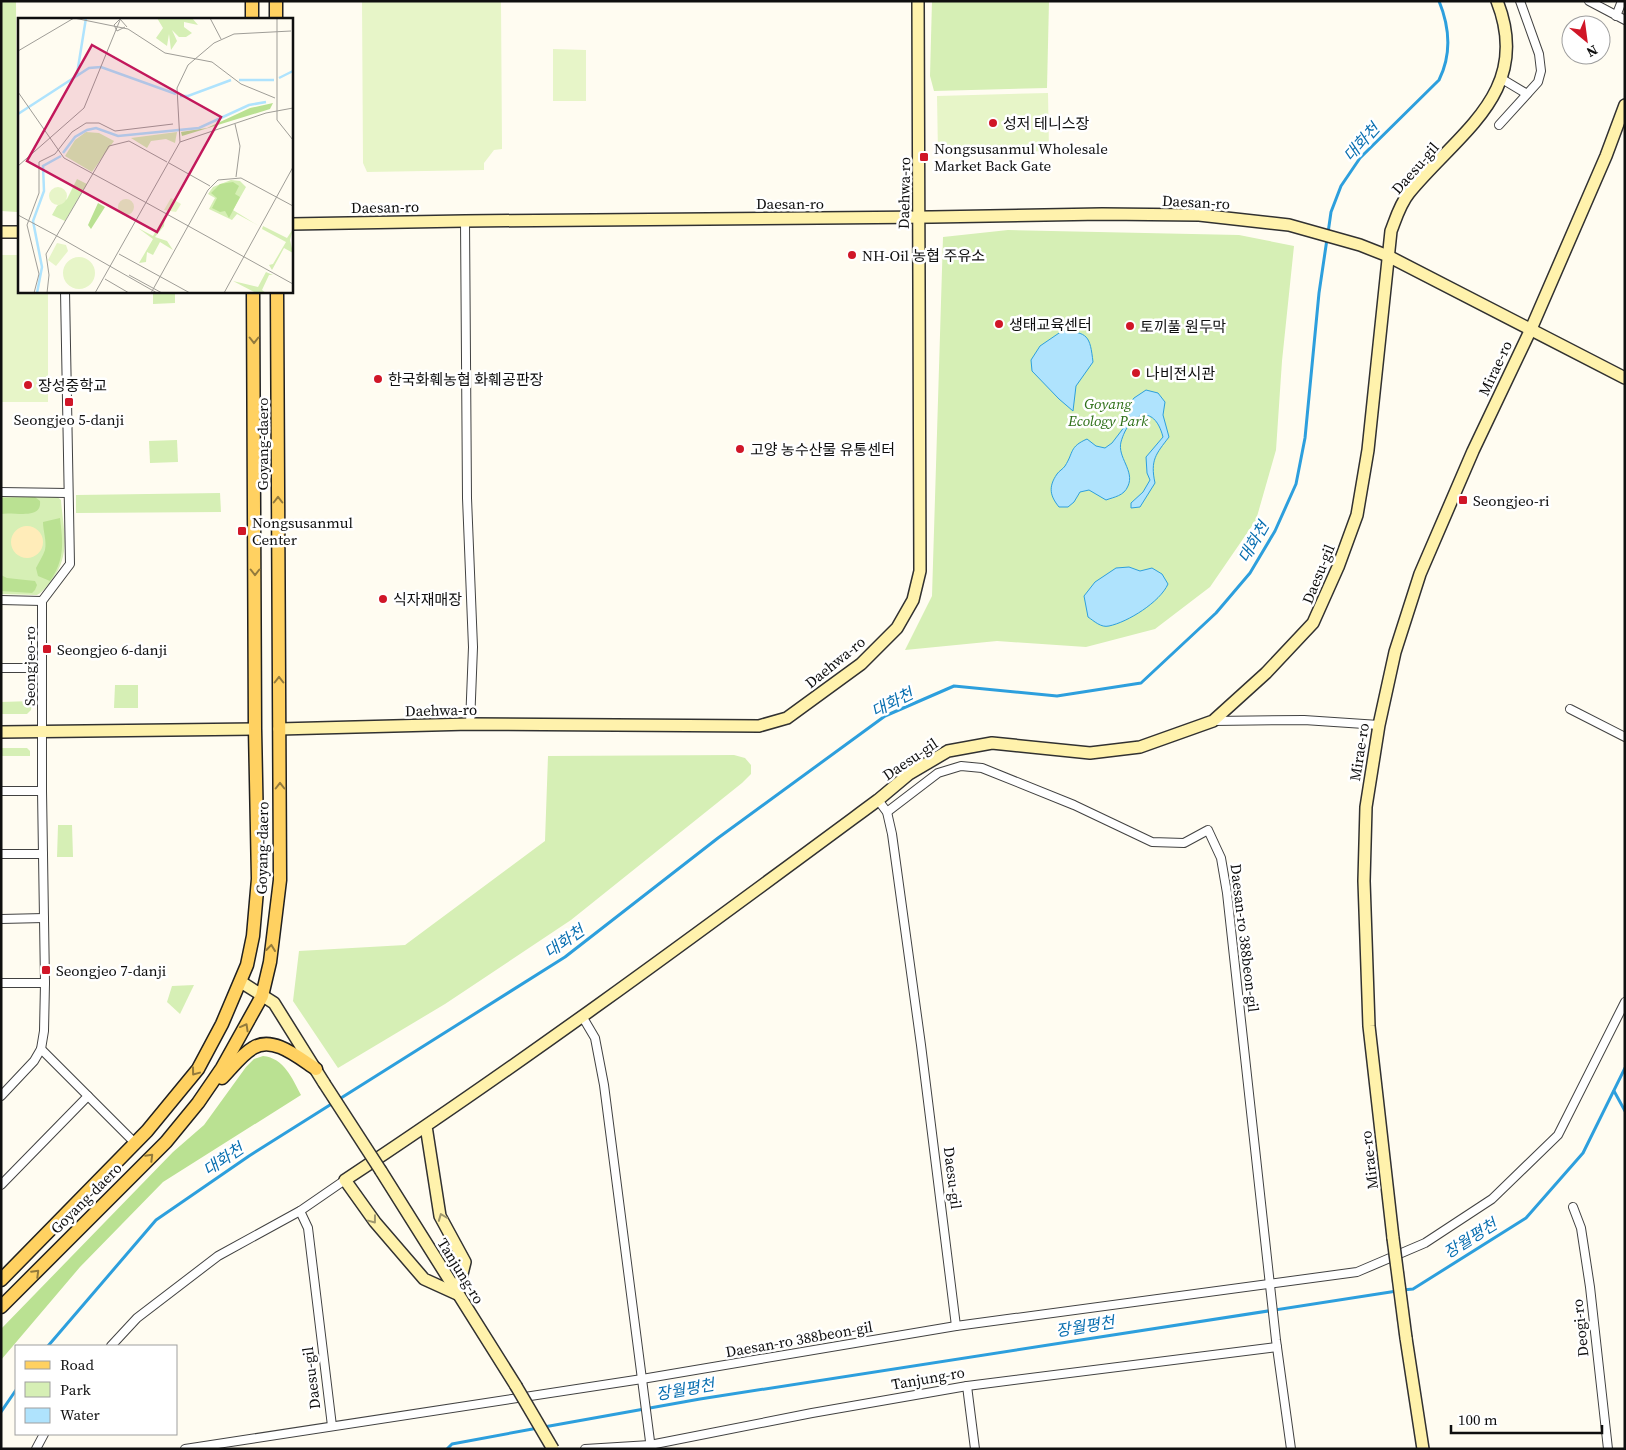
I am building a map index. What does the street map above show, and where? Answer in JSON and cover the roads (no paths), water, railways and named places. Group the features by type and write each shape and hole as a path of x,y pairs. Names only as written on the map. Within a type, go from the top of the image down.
{"main road":[{"path":"252,1 252,18"},
{"path":"276,1 276,18"},
{"name":"Goyang-daero","path":"1,1280 135,1143 198,1069 222,1024 247,965 253,936 258,879 255,729 253,292"},
{"name":"Goyang-daero","path":"1,1307 166,1142 198,1103 222,1068 262,996 270,962 280,880 277,292"},
{"path":"198,1103 251,1049 258,1045 276,1046 288,1051 316,1069"}],"street":[{"name":"Daehwa-ro","path":"279,729 470,724 758,726 787,718 861,664 897,628 913,600 920,571 918,1"},
{"name":"Daesu-gil","path":"112,1345 137,1318 218,1256 300,1211 426,1126 663,958 878,800 909,774 948,751 992,743 1090,753 1140,747 1213,721 1266,673 1313,623 1338,567 1357,515 1368,450 1391,231 1400,208 1409,194 1466,133 1502,79 1507,54 1504,20 1497,1"},
{"path":"1498,125 1538,82 1542,71 1539,54 1520,1"},
{"path":"1589,1 1625,20"},
{"path":"1616,16 1622,1"},
{"path":"1502,79 1527,94"},
{"name":"Mirae-ro","path":"1423,1449 1393,1238 1369,1026 1364,890 1366,807 1378,725 1395,652 1420,574 1473,451 1531,329 1606,156 1625,105"},
{"name":"Daesan-ro","path":"292,224 918,218 1102,214 1199,215 1289,224 1360,245 1388,256"},
{"path":"465,221 467,498 473,647 470,724"},
{"path":"1,232 18,232"},
{"path":"1388,256 1625,378"},
{"path":"1,600 42,601 70,564 67,493 65,292"},
{"path":"1,492 67,493"},
{"name":"Seongjeo-ro","path":"1,1096 34,1061 41,1049 44,1031 42,601"},
{"path":"1,668 42,668"},
{"path":"1570,709 1625,737"},
{"path":"1213,721 1304,720 1378,725"},
{"path":"1,732 255,729"},
{"name":"Daesan-ro 388beon-gil","path":"887,812 938,773 961,766 982,768 1074,804 1152,842 1184,843 1208,830 1221,858 1227,893 1271,1288"},
{"path":"1,791 42,791"},
{"name":"Daesu-gil","path":"878,800 887,812 892,834 920,1035 956,1326"},
{"path":"1,854 43,854"},
{"path":"1,919 44,918"},
{"path":"241,982 274,1004 316,1069"},
{"path":"1,983 45,983"},
{"name":"Daesan-ro 388beon-gil","path":"332,1426 642,1379 956,1326 1271,1288 1358,1272 1425,1243 1492,1198 1558,1135 1625,1002"},
{"path":"582,1016 595,1038 604,1085 651,1447"},
{"path":"41,1049 135,1143"},
{"name":"Tanjung-ro","path":"316,1069 516,1386 553,1449"},
{"path":"1,1184 88,1096"},
{"path":"345,1180 375,1222 424,1279 457,1294 465,1262 440,1216 426,1126"},
{"name":"Deogi-ro","path":"1573,1207 1581,1228 1590,1287 1608,1449"},
{"name":"Daesu-gil","path":"185,1449 332,1426 308,1228 300,1211"},
{"path":"1271,1288 1292,1449"},
{"name":"Tanjung-ro","path":"585,1449 651,1447 812,1413 967,1386 1277,1344"},
{"path":"967,1386 975,1449"},
{"path":"36,1449 43,1435"}],"water":[{"path":"1062,331 1082,334 1089,341 1092,353 1093,362 1076,386 1073,411 1032,371 1031,360 1040,346"},
{"path":"1146,390 1158,393 1165,402 1163,415 1169,437 1155,458 1153,468 1155,483 1140,507 1131,508 1131,503 1143,492 1150,480 1147,473 1146,457 1163,437 1154,419 1148,416 1135,418 1125,432 1121,442 1121,453 1128,469 1130,480 1124,492 1106,500 1089,490 1080,492 1074,502 1068,507 1059,507 1052,495 1052,483 1065,466 1075,447 1087,439 1096,446 1105,448 1112,443 1125,426 1124,410 1134,398"},
{"path":"1129,567 1140,571 1152,568 1162,574 1168,584 1158,598 1134,616 1109,626 1098,624 1088,617 1084,596 1095,582 1116,568"}],"waterway":[{"name":"대화천","path":"1328,233 1331,212 1341,186 1360,158 1439,80 1448,51 1447,31 1439,1"},
{"name":"대화천","path":"49,1345 156,1220 249,1156 565,957 718,838 885,716 954,686 1057,696 1141,683 1216,613 1250,573 1275,531 1296,484 1305,438 1319,293 1327,239"},
{"name":"장월평천","path":"1403,1290 1413,1289 1526,1218 1583,1153 1625,1068"},
{"path":"1614,1091 1625,1111"},
{"name":"장월평천","path":"544,1427 700,1399 1397,1291"},
{"name":"대화천","path":"1,1412 15,1391"},
{"name":"장월평천","path":"447,1449 452,1444 538,1428"}],"place":[{"name":"성저 테니스장","path":"993,123"},
{"name":"Nongsusanmul Wholesale Market Back Gate","path":"924,157"},
{"name":"NH-Oil 농협 주유소","path":"852,255"},
{"name":"생태교육센터","path":"999,324"},
{"name":"토끼풀 원두막","path":"1130,326"},
{"name":"나비전시관","path":"1136,373"},
{"name":"한국화훼농협 화훼공판장","path":"378,379"},
{"name":"장성중학교","path":"28,385"},
{"name":"Seongjeo 5-danji","path":"69,402"},
{"name":"고양 농수산물 유통센터","path":"740,449"},
{"name":"Seongjeo-ri","path":"1463,500"},
{"name":"Nongsusanmul Center","path":"242,531"},
{"name":"식자재매장","path":"383,599"},
{"name":"Seongjeo 6-danji","path":"47,649"},
{"name":"Seongjeo 7-danji","path":"46,970"}],"park label":[{"name":"Goyang Ecology Park","path":"1108,412"}]}
